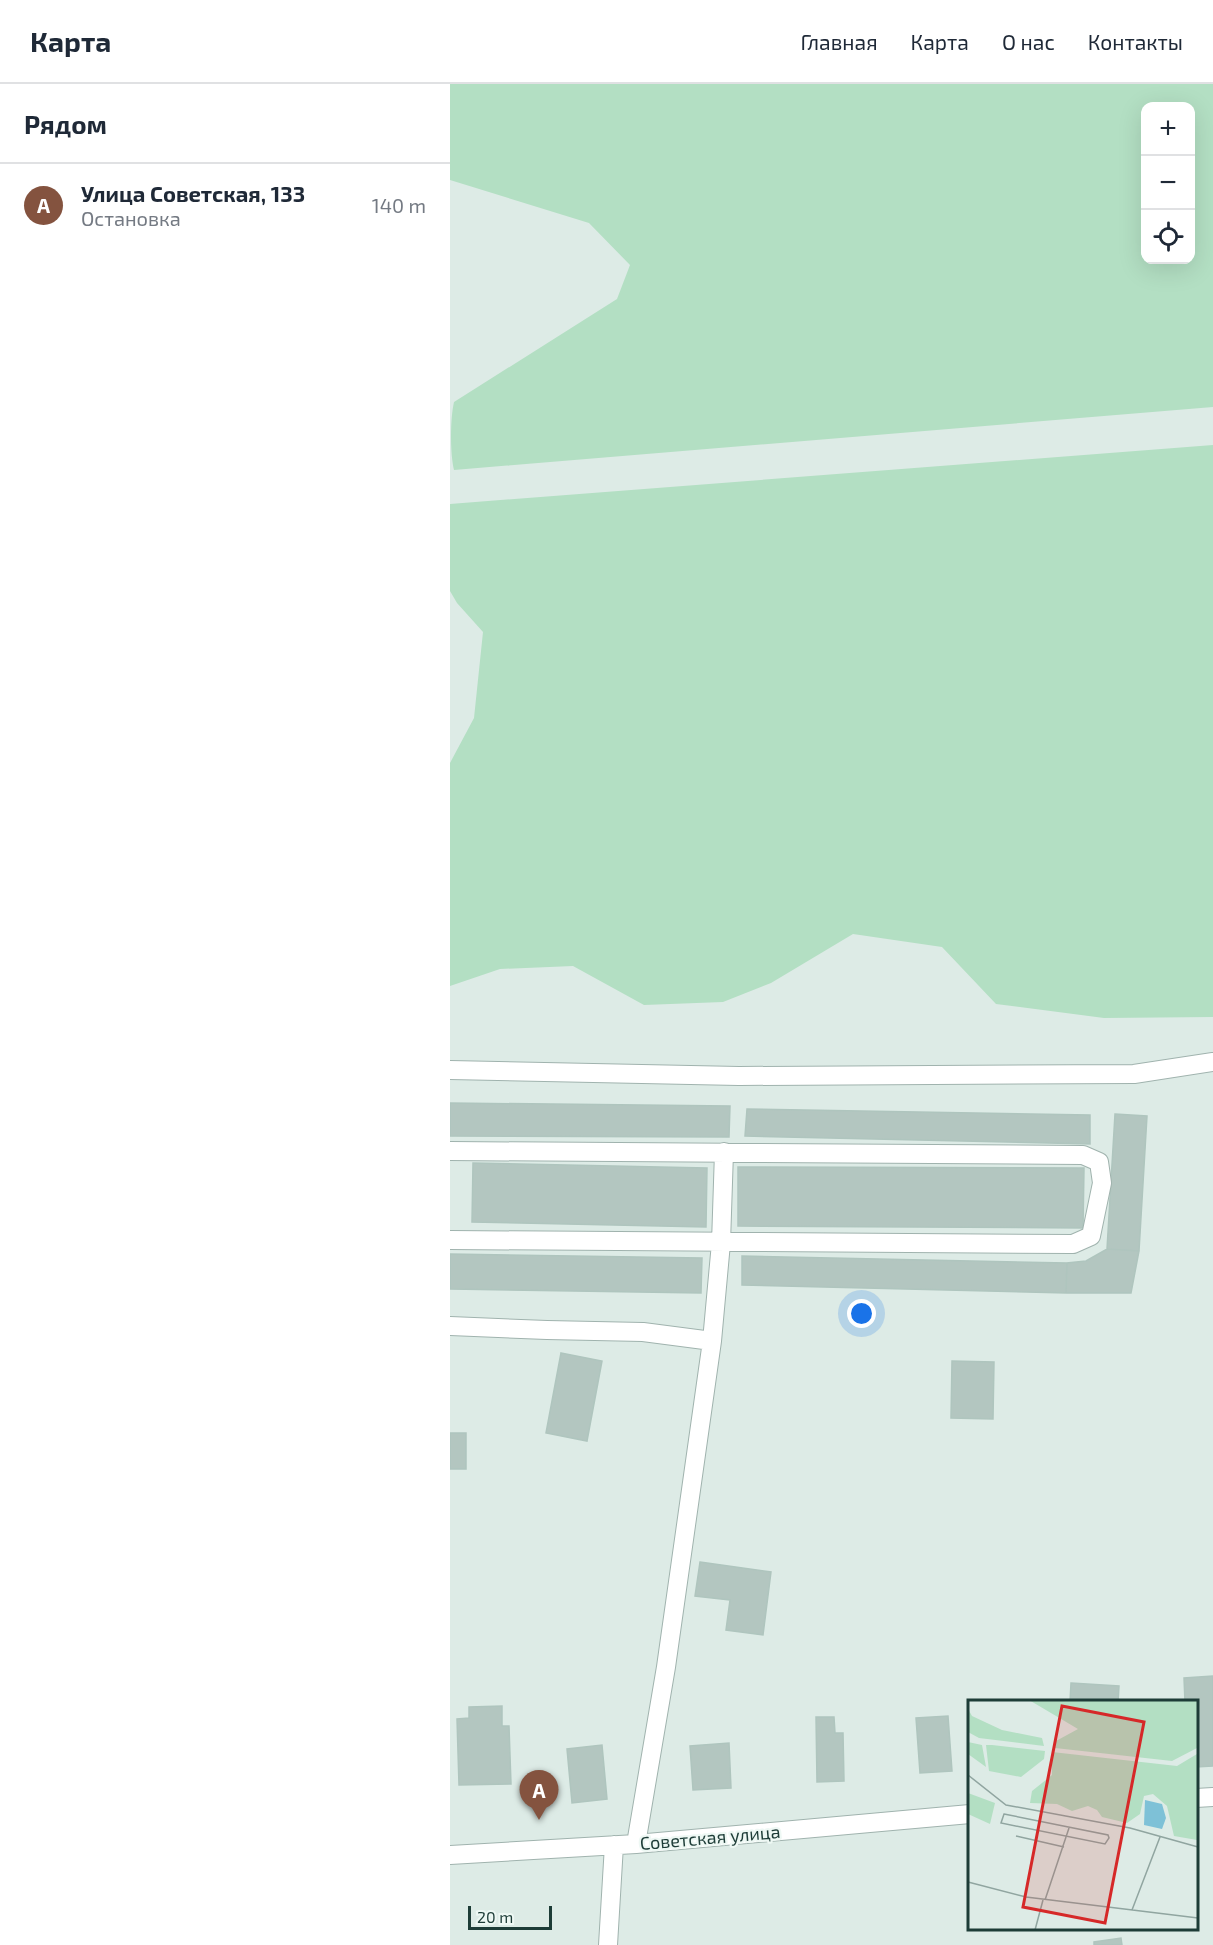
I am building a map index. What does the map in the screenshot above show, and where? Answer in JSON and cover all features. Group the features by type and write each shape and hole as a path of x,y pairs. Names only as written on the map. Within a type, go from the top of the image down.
{"street":[{"path":"450,1070 739,1076 1134,1074 1213,1062"},
{"path":"450,1150 1083,1155 1099,1162 1102,1183 1091,1236 1072,1244 450,1240"},
{"path":"636,1844 666,1667 712,1341 721,1243 724,1152"},
{"path":"450,1326 643,1332 712,1341"},
{"path":"1198,1798 1213,1797"},
{"name":"Советская улица","path":"450,1855 636,1844 968,1814"},
{"path":"608,1945 614,1845"}],"green space":[{"path":"450,84 1213,84 1213,407 454,470 451,436 454,402 617,299 630,265 589,223 450,180"},
{"path":"1213,445 1213,1017 1104,1018 996,1004 942,947 853,934 771,983 723,1002 644,1005 573,966 500,969 450,986 450,763 474,718 483,632 457,603 450,591 450,504"}],"building":[{"path":"450,1103 730,1106 729,1137 450,1136"},
{"path":"747,1109 1090,1115 1090,1144 745,1136"},
{"path":"1115,1114 1147,1116 1139,1251 1107,1249"},
{"path":"473,1163 707,1168 706,1227 472,1222"},
{"path":"738,1167 1084,1168 1083,1228 738,1226"},
{"path":"1107,1249 1139,1251 1131,1293 1066,1293 1067,1263 1086,1261"},
{"path":"450,1254 702,1258 701,1293 450,1289"},
{"path":"742,1256 1067,1263 1066,1293 742,1285"},
{"path":"561,1353 602,1361 587,1441 546,1433"},
{"path":"952,1361 994,1362 993,1419 951,1418"},
{"path":"450,1433 466,1433 466,1469 450,1469"},
{"path":"700,1562 771,1572 763,1635 726,1630 730,1600 695,1596"},
{"path":"1213,1676 1213,1766 1198,1767 1198,1700 1185,1700 1184,1678"},
{"path":"1071,1683 1119,1686 1118,1700 1070,1700"},
{"path":"502,1706 502,1726 509,1726 511,1784 459,1785 457,1719 469,1718 469,1707"},
{"path":"948,1716 952,1771 920,1773 916,1718"},
{"path":"816,1717 834,1717 835,1733 843,1733 844,1781 817,1782"},
{"path":"729,1743 731,1788 693,1790 690,1746"},
{"path":"602,1745 607,1799 572,1803 567,1749"},
{"path":"1121,1938 1122,1945 1094,1945 1094,1942"}],"place":[{"name":"Улица Советская, 133","path":"539,1820"}]}
